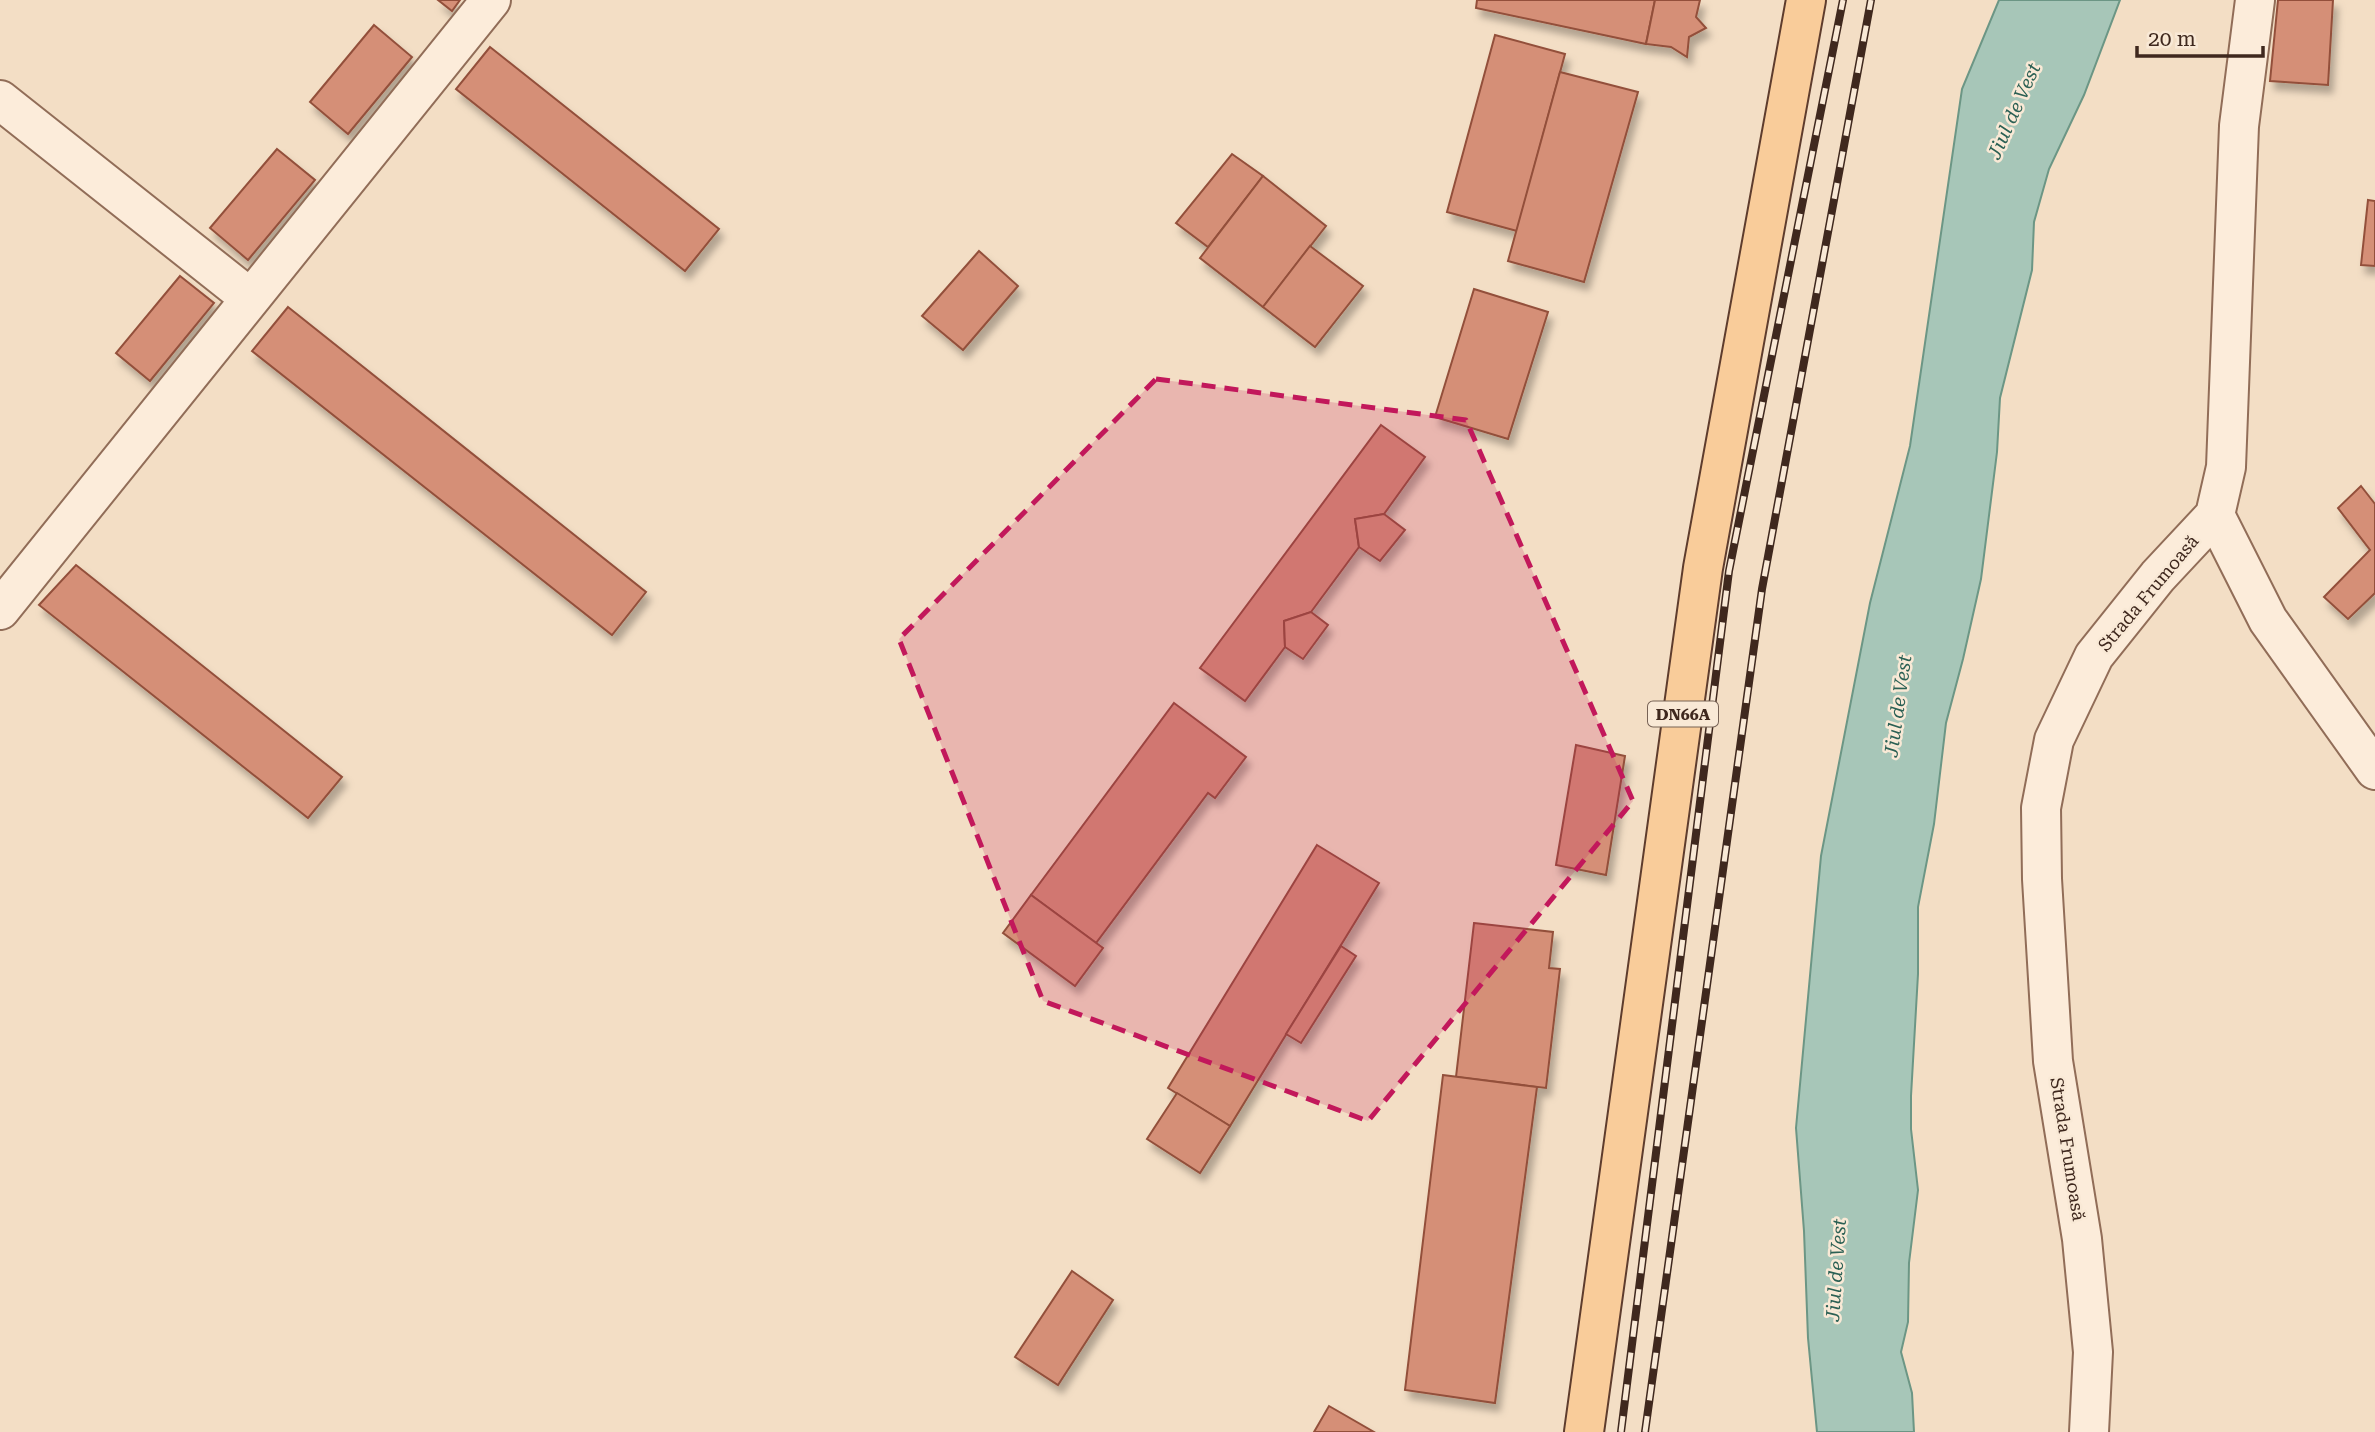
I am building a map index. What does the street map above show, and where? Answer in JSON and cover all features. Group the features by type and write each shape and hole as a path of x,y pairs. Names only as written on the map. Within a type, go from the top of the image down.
{"main road":[{"name":"DN66A","path":"1584,1432 1703,568 1806,0"}],"street":[{"path":"0,610 491,0"},
{"name":"Strada Frumoasă","path":"2089,1432 2093,1352 2082,1238 2053,1060 2042,880 2041,808 2053,740 2094,656 2158,576 2215,515 2227,467 2239,126 2255,0"},
{"path":"0,100 250,298"},
{"path":"2215,515 2268,620 2375,770"}],"highlighted area":[{"path":"1156,379 1466,420 1633,801 1368,1121 1043,1001 899,639"}],"water":[{"name":"Jiul de Vest","path":"1999,0 2120,0 2084,95 2049,169 2034,222 2032,270 2000,398 1997,452 1981,579 1946,723 1934,824 1918,907 1918,974 1911,1129 1918,1190 1909,1263 1908,1322 1901,1352 1912,1393 1914,1432 1817,1432 1808,1338 1804,1231 1796,1128 1821,856 1870,603 1910,446 1962,89"}],"building":[{"path":"438,0 460,0 452,11"},
{"path":"1477,0 1655,0 1646,44 1476,8"},
{"path":"1655,0 1700,0 1696,17 1706,28 1689,37 1687,57 1671,47 1646,44"},
{"path":"2278,0 2333,0 2328,85 2270,81"},
{"path":"374,25 412,57 348,134 310,102"},
{"path":"1495,35 1565,54 1517,231 1447,212"},
{"path":"490,47 719,229 685,271 456,89"},
{"path":"1560,72 1638,92 1584,282 1508,261"},
{"path":"277,149 315,180 248,260 210,228"},
{"path":"1232,154 1263,176 1208,247 1176,223"},
{"path":"1263,176 1326,226 1263,307 1200,258"},
{"path":"2368,200 2375,201 2375,266 2361,265"},
{"path":"1310,246 1363,286 1315,347 1263,307"},
{"path":"979,251 1018,286 963,350 922,316"},
{"path":"180,276 214,303 150,381 116,353"},
{"path":"1474,289 1548,312 1508,439 1435,417"},
{"path":"288,307 646,592 612,635 252,351"},
{"path":"1381,425 1425,457 1384,514 1355,519 1359,547 1311,612 1284,621 1285,647 1245,701 1200,668"},
{"path":"2361,486 2375,504 2375,593 2348,619 2324,597 2370,550 2338,508"},
{"path":"1384,514 1405,530 1380,561 1359,547 1355,519"},
{"path":"76,565 342,777 308,818 39,605"},
{"path":"1311,612 1328,625 1303,659 1285,647 1284,621"},
{"path":"1174,703 1246,757 1215,798 1208,793 1096,943 1031,895"},
{"path":"1576,745 1625,756 1606,875 1556,865"},
{"path":"1317,845 1379,883 1230,1126 1168,1088"},
{"path":"1031,895 1103,948 1075,986 1003,933"},
{"path":"1474,923 1553,932 1549,968 1560,969 1546,1088 1456,1077"},
{"path":"1341,946 1356,956 1301,1043 1286,1034"},
{"path":"1443,1075 1537,1087 1495,1403 1405,1390"},
{"path":"1177,1093 1230,1126 1200,1173 1147,1139"},
{"path":"1072,1271 1113,1300 1058,1385 1015,1357"},
{"path":"1329,1406 1374,1432 1314,1432"}],"railway":[{"path":"1621,1432 1729,571 1843,0"},
{"path":"1645,1432 1762,589 1871,0"}]}
